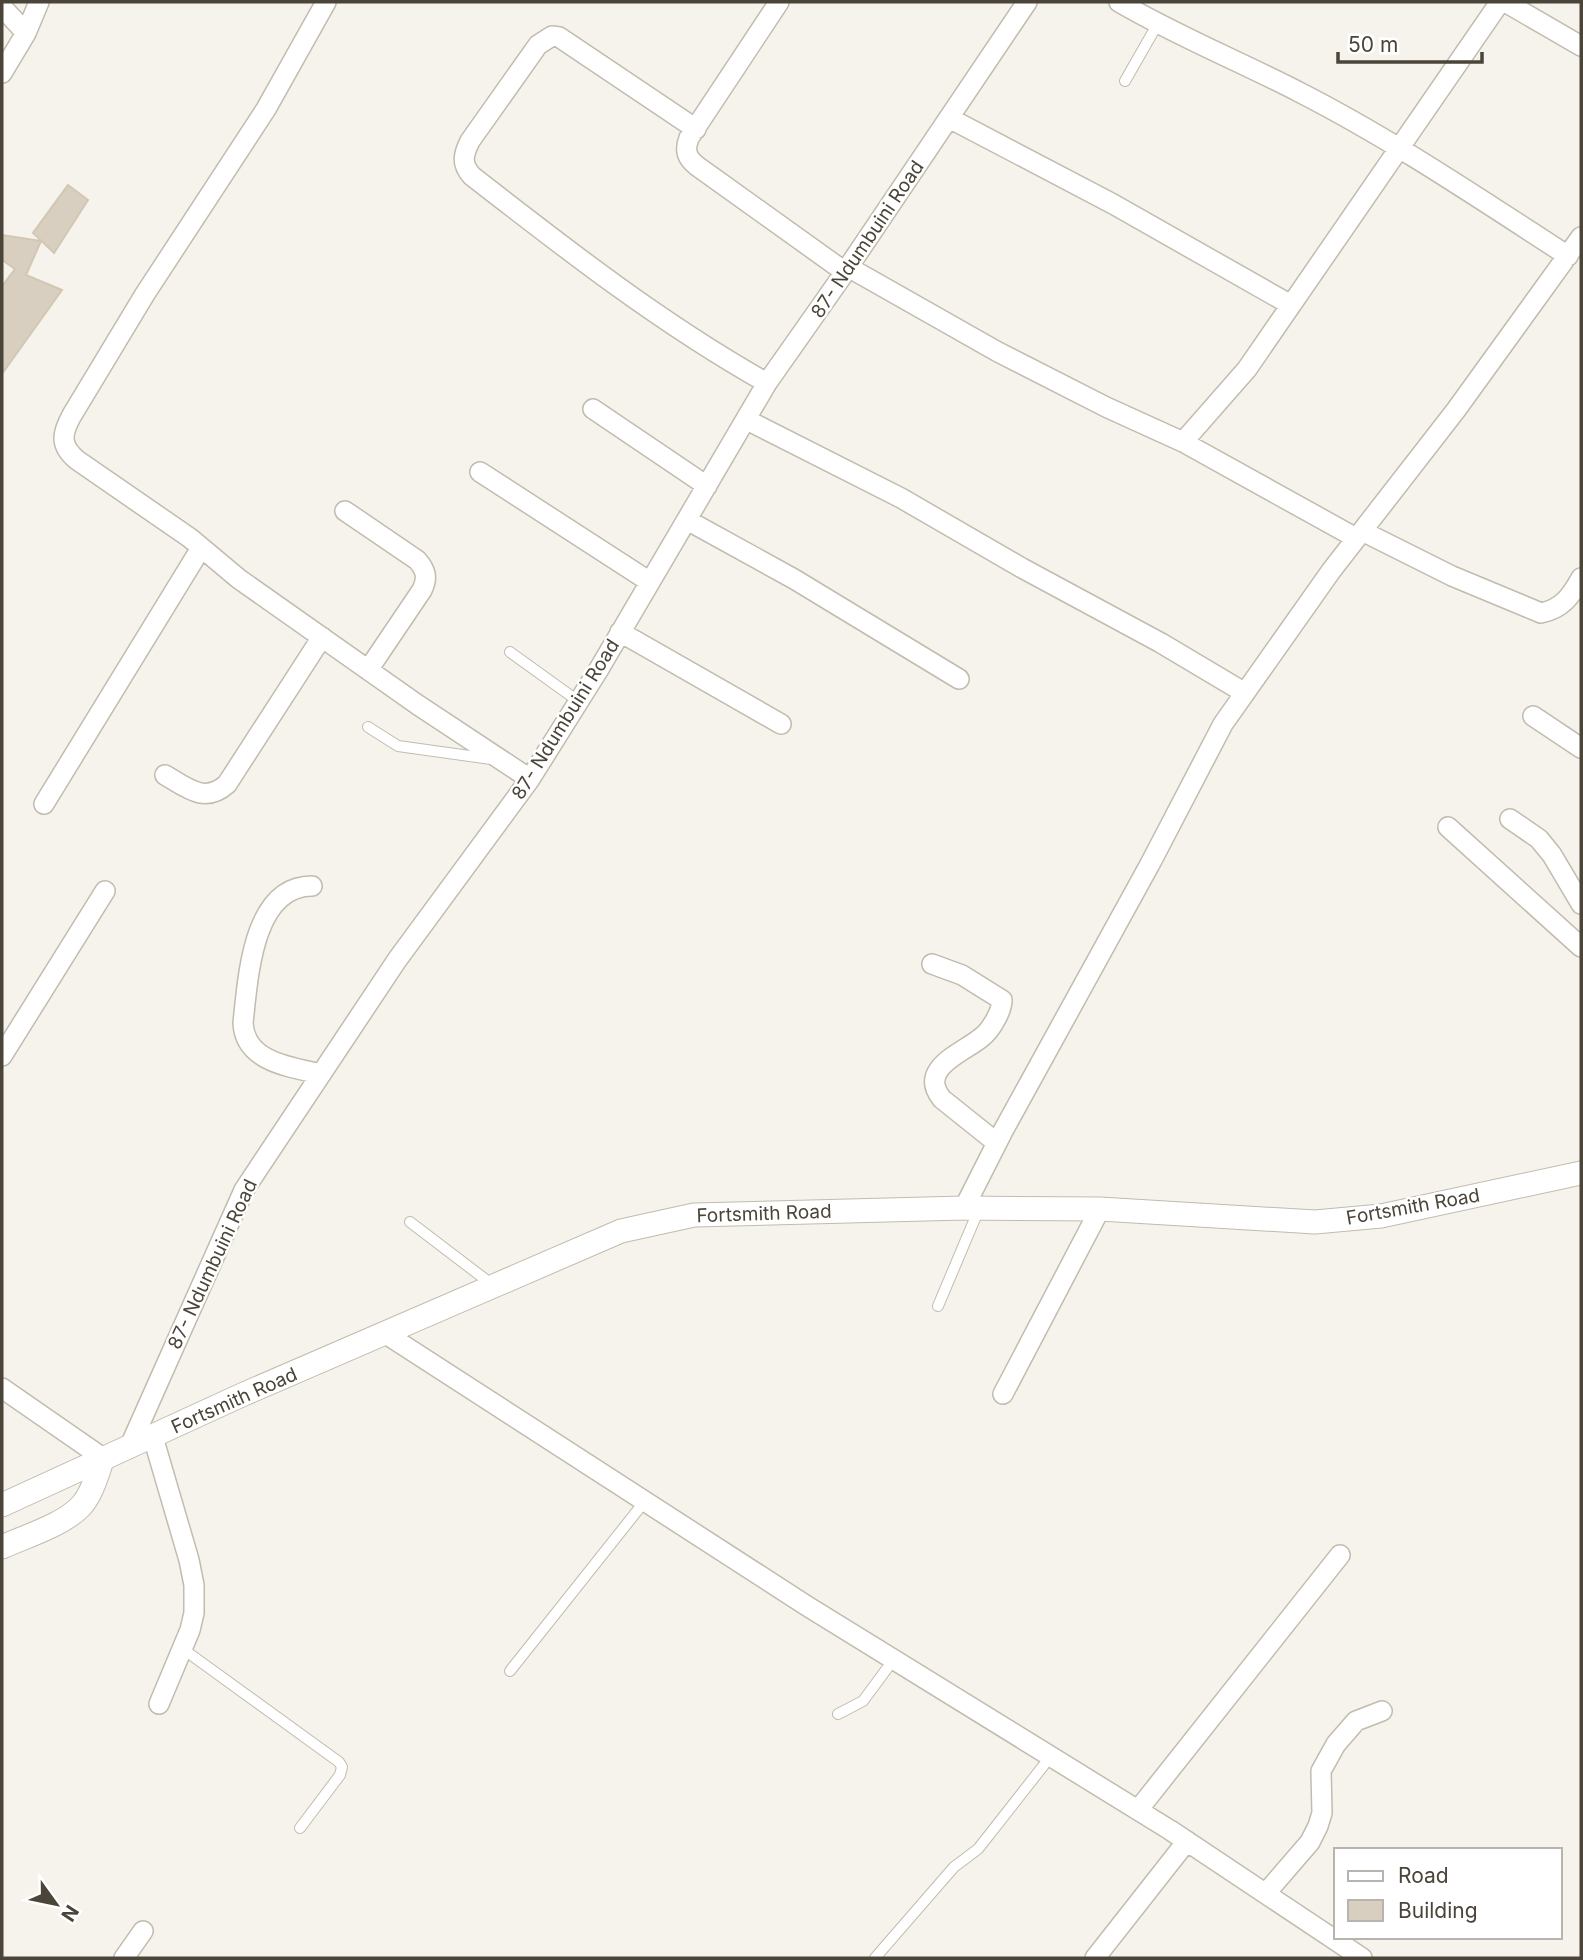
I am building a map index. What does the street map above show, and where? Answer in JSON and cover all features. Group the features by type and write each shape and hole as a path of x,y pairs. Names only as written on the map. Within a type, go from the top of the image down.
{"street":[{"path":"2,73 26,33 39,2"},
{"path":"326,2 266,109 145,294 65,428 63,442 70,454 201,548 239,579 530,779"},
{"path":"779,2 686,146 689,160 847,269 998,352 1106,407 1183,442 1359,534 1541,613 1562,606 1581,578"},
{"name":"87- Ndumbuini Road","path":"129,1448 244,1190 397,960 530,779 708,486 766,383 847,269 1027,2"},
{"path":"1119,2 1157,25 1300,93 1398,149 1568,256"},
{"path":"1183,442 1247,369 1503,2 1581,46"},
{"path":"2,7 26,33"},
{"path":"696,129 559,37 552,36 538,45 470,141 463,153 464,162 472,176 569,251 712,353 766,383"},
{"path":"949,118 1113,204 1292,305"},
{"path":"971,1208 997,1143 1150,864 1223,724 1359,534 1456,410 1581,237"},
{"path":"593,409 708,486"},
{"path":"747,420 901,498 1245,693"},
{"path":"480,472 650,582"},
{"path":"345,511 417,560 424,568 425,582 422,590 368,670"},
{"path":"687,520 794,579 959,679"},
{"path":"44,804 201,548"},
{"path":"620,632 781,724"},
{"path":"165,775 195,793 204,795 227,784 322,638"},
{"path":"1533,716 1581,748"},
{"path":"1510,819 1539,839 1552,855 1581,904"},
{"path":"1448,827 1581,947"},
{"path":"312,887 300,886 285,892 260,927 255,940 246,997 244,1035 260,1055 289,1067 321,1074"},
{"path":"2,1056 105,891"},
{"path":"932,964 962,975 1002,1000 1002,1006 988,1031 982,1038 957,1052 933,1082 935,1091 942,1100 997,1143"},
{"name":"Fortsmith Road","path":"2,1505 243,1394 621,1231 694,1215 971,1208 1100,1209 1315,1222 1381,1216 1581,1173"},
{"path":"1003,1394 1100,1209"},
{"path":"386,1334 807,1606 1187,1841 1362,1958"},
{"path":"2,1388 103,1458 89,1494 80,1507 66,1517 2,1547"},
{"path":"153,1437 194,1585 194,1613 183,1649 159,1704"},
{"path":"1138,1810 1340,1555"},
{"path":"1266,1893 1310,1842 1318,1826 1322,1813 1321,1771 1336,1744 1356,1721 1382,1711"},
{"path":"1095,1958 1187,1841"},
{"path":"124,1958 143,1931"}],"lane":[{"path":"1125,81 1157,25"},
{"path":"510,652 578,701"},
{"path":"368,727 398,746 502,761"},
{"path":"938,1306 971,1208"},
{"path":"410,1223 495,1287"},
{"path":"510,1671 645,1501"},
{"path":"183,1649 339,1762 342,1768 340,1775 300,1828"},
{"path":"838,1714 863,1700 895,1659"},
{"path":"875,1958 954,1867 978,1849 1051,1756"}],"building":[{"path":"68,185 88,200 54,253 33,233"},
{"path":"2,235 41,241 26,275 62,290 2,374 2,286 15,269 2,260"}]}
